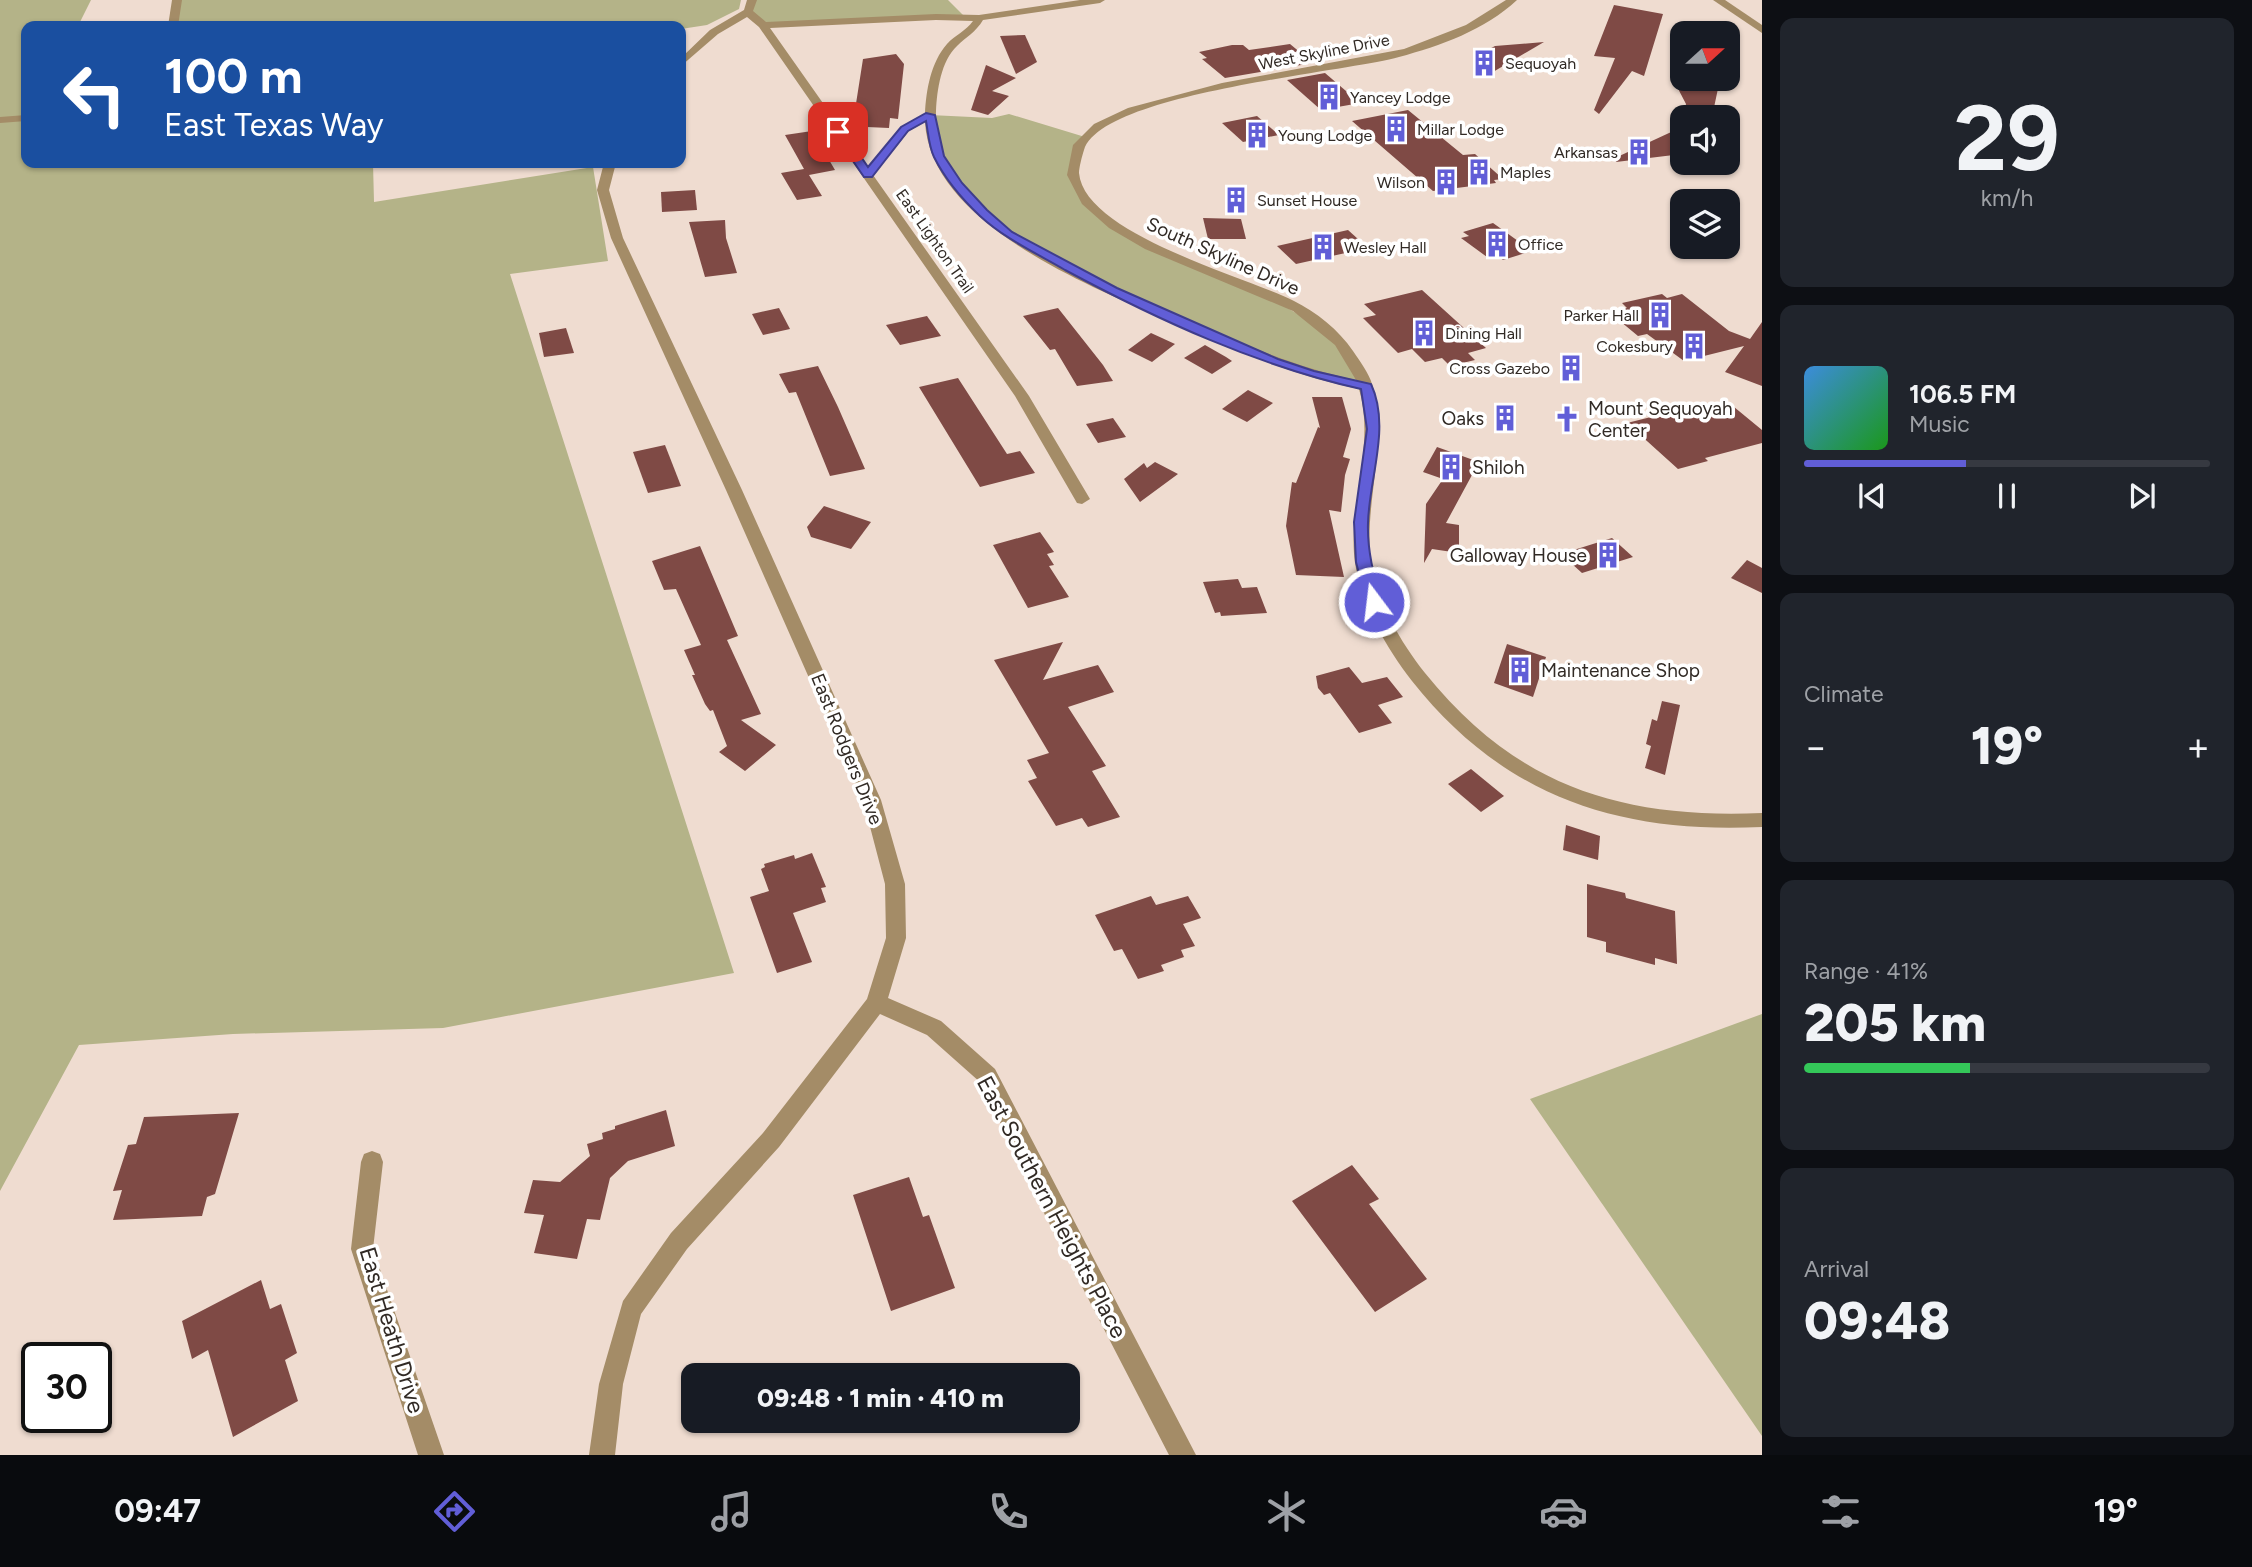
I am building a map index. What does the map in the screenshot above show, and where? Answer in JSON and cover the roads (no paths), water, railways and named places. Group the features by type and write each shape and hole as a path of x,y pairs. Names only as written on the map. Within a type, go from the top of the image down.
{"street":[{"path":"174,21 177,0"},
{"path":"763,25 810,25 936,16 979,18 1100,0"},
{"name":"West Skyline Drive","path":"1131,109 1162,99 1413,50 1463,31 1497,12 1512,0"},
{"path":"1718,0 1762,30"},
{"path":"686,58 714,32 750,6"},
{"name":"East Lighton Trail","path":"750,6 1034,415 1082,499"},
{"path":"979,18 975,29 951,46 942,59 930,115 938,156 966,194 1009,234 1113,291 1273,361 1310,374 1367,387"},
{"name":"South Skyline Drive","path":"1131,109 1091,130 1079,146 1073,164 1075,184 1087,204 1124,234 1293,306 1332,335 1347,351 1367,387 1373,429 1361,522 1363,562 1374,602 1396,646 1430,696 1467,732 1510,766 1576,797 1640,815 1687,823 1762,820"},
{"path":"868,174 905,129 930,115"},
{"path":"0,120 21,118"},
{"name":"East Rodgers Drive","path":"602,1455 611,1384 631,1308 680,1241 771,1140 876,1003 896,938 895,884 872,800 734,490 617,238 603,190 609,168"},
{"name":"East Southern Heights Place","path":"876,1003 934,1028 988,1076 1053,1207 1183,1455"},
{"name":"East Heath Drive","path":"372,1162 362,1249 431,1455"}],"place":[{"name":"Sequoyah","path":"1484,63"},
{"name":"Yancey Lodge","path":"1329,97"},
{"name":"Millar Lodge","path":"1396,129"},
{"name":"Young Lodge","path":"1257,135"},
{"name":"Arkansas","path":"1639,152"},
{"name":"Maples","path":"1479,172"},
{"name":"Wilson","path":"1446,182"},
{"name":"Sunset House","path":"1236,200"},
{"name":"Office","path":"1497,244"},
{"name":"Wesley Hall","path":"1323,247"},
{"name":"Parker Hall","path":"1660,315"},
{"name":"Dining Hall","path":"1424,333"},
{"name":"Cokesbury","path":"1694,346"},
{"name":"Cross Gazebo","path":"1571,368"},
{"name":"Oaks","path":"1505,418"},
{"name":"Mount Sequoyah Center","path":"1567,419"},
{"name":"Shiloh","path":"1451,467"},
{"name":"Galloway House","path":"1608,555"},
{"name":"Maintenance Shop","path":"1520,670"}]}
